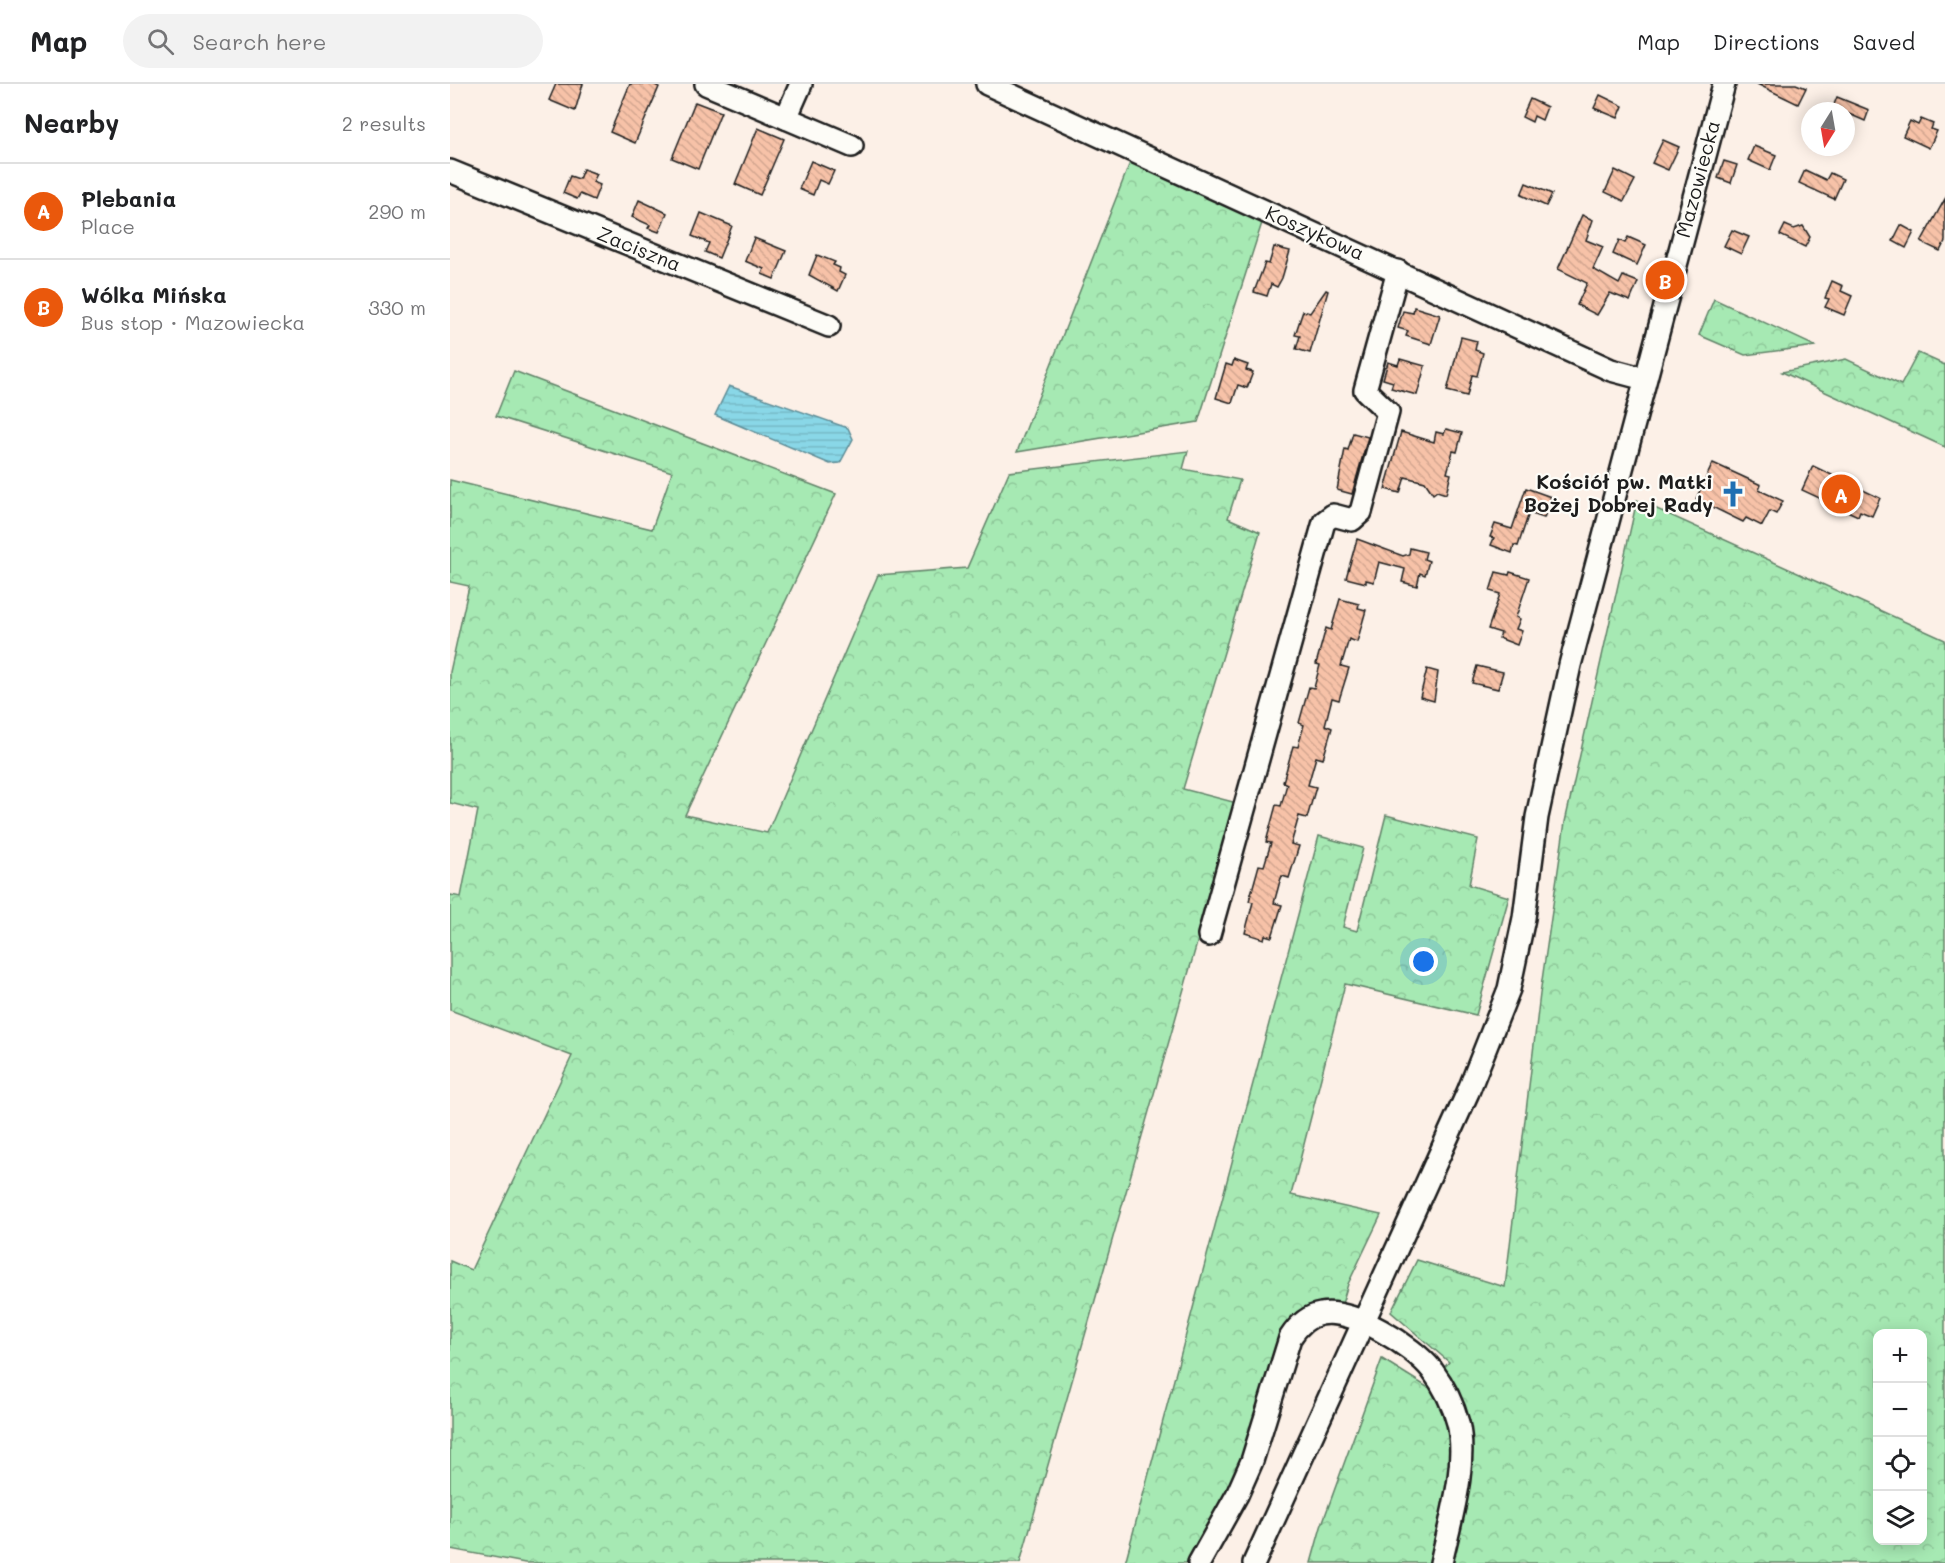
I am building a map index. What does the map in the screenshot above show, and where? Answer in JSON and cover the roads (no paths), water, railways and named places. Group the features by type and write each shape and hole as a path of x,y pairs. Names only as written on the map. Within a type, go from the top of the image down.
{"street":[{"path":"706,84 852,146"},
{"path":"786,118 801,84"},
{"name":"Koszykowa","path":"987,84 1611,370 1645,379"},
{"name":"Mazowiecka","path":"1254,1563 1483,1059 1509,989 1524,918 1537,817 1551,743 1724,84"},
{"name":"Zaciszna","path":"450,171 829,326"},
{"path":"1209,935 1324,522 1334,515 1352,520 1361,512 1388,412 1365,390 1398,271"},
{"path":"1199,1563 1248,1470 1290,1338 1303,1323 1320,1314 1343,1315 1402,1343 1426,1364 1446,1392 1456,1415 1461,1455 1441,1563"}],"water":[{"path":"729,386 848,428 853,439 840,463 830,464 715,415"}],"place":[{"name":"Wólka Mińska","path":"1665,280"},
{"name":"Kościół pw. Matki Bożej Dobrej Rady","path":"1733,494"},
{"name":"Plebania","path":"1841,494"}]}
